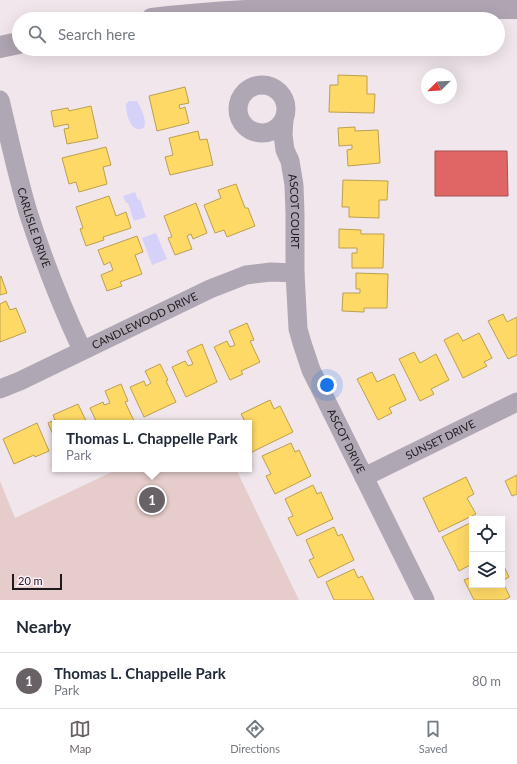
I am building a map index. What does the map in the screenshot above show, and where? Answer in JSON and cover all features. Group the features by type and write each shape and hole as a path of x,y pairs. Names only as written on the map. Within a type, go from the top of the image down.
{"main road":[{"path":"220,12 290,9 517,8"},
{"path":"0,47 12,44"}],"street":[{"name":"ASCOT COURT","path":"285,150 276,139 267,133 259,134 245,127 238,114 240,99 245,92 259,85 268,86 275,89 285,102 286,110 283,135 285,150 290,162 294,185 295,273"},
{"name":"CARLISLE DRIVE","path":"0,100 28,211 56,290 82,350"},
{"path":"267,133 280,126 284,119"},
{"name":"CANDLEWOOD DRIVE","path":"0,389 20,381 210,290 246,275 271,272 295,273"},
{"name":"ASCOT DRIVE","path":"295,273 297,314 302,343 311,370 425,600"},
{"name":"SUNSET DRIVE","path":"364,477 517,402"}],"shaded area":[{"path":"129,101 137,101 144,118 144,128 139,129 132,126 127,113 126,104"},
{"path":"135,192 138,200 140,199 146,217 134,221 128,203 126,203 123,196"},
{"path":"156,233 167,259 152,265 142,238"},
{"path":"112,472 237,472 299,600 0,600 0,481 15,518"}],"building: Homes":[{"path":"338,75 367,76 367,94 375,94 374,113 329,112 330,85 338,85"},
{"path":"185,87 189,103 179,105 180,109 185,107 189,123 157,131 149,96"},
{"path":"91,106 98,138 67,144 64,129 69,128 68,124 54,127 51,111 68,108 69,111"},
{"path":"355,127 355,131 378,130 380,163 348,166 347,150 352,149 352,145 339,146 338,128"},
{"path":"198,131 200,140 207,139 213,165 170,175 165,157 173,155 169,138"},
{"path":"106,147 111,165 103,167 107,184 79,192 76,182 69,184 62,158"},
{"path":"343,180 388,181 387,200 379,200 379,218 349,217 349,207 342,207"},
{"path":"236,184 245,208 248,208 255,226 227,237 224,230 215,233 204,205 221,198 218,190"},
{"path":"109,196 116,216 126,212 131,228 103,237 104,240 86,246 80,229 83,228 76,207"},
{"path":"196,203 207,233 193,239 191,234 187,236 192,249 175,255 168,238 172,237 164,216"},
{"path":"339,229 361,230 361,234 384,234 383,268 352,268 352,253 357,253 357,248 339,248"},
{"path":"137,236 143,252 135,255 142,274 120,282 122,286 107,291 101,275 113,270 110,262 104,265 98,250"},
{"path":"356,273 388,274 387,308 364,308 364,312 342,311 343,293 360,293 360,289 356,289"},
{"path":"1,276 7,293 0,295 0,277"},
{"path":"6,301 10,310 16,308 26,332 0,342 0,304"},
{"path":"503,314 507,322 517,317 517,355 508,359 488,321"},
{"path":"247,323 254,340 250,341 260,362 241,371 243,374 230,380 214,347 227,341 230,347 235,345 229,331"},
{"path":"458,333 463,341 479,333 492,358 484,362 487,366 463,378 444,340"},
{"path":"202,344 217,382 186,397 172,367 185,361 188,366 193,364 187,351"},
{"path":"414,352 420,363 436,354 449,380 431,389 434,394 420,401 399,359"},
{"path":"160,364 176,402 144,417 130,387 144,381 146,386 151,383 145,371"},
{"path":"372,372 377,382 394,374 406,400 389,408 392,413 378,420 357,379"},
{"path":"121,384 128,401 125,402 134,420 96,420 90,408 103,402 104,405 110,403 105,391"},
{"path":"270,400 274,409 280,406 293,432 252,452 252,420 244,420 241,414"},
{"path":"78,404 86,420 55,420 53,415"},
{"path":"52,421 52,432 48,423"},
{"path":"37,423 49,451 35,457 34,455 14,464 3,439"},
{"path":"291,443 295,452 299,450 311,476 275,494 266,476 271,474 262,456"},
{"path":"517,475 517,494 512,496 505,481"},
{"path":"466,477 474,494 467,498 476,514 469,516 469,517 439,532 423,498"},
{"path":"313,485 317,494 321,492 333,519 297,536 288,518 293,516 285,499"},
{"path":"469,524 469,566 459,571 442,537"},
{"path":"334,527 338,536 342,534 354,560 318,578 309,560 314,558 306,540"},
{"path":"505,568 509,577 505,579"},
{"path":"354,569 358,578 362,576 374,600 334,600 326,582"},
{"path":"469,578 469,588 505,587 510,597 504,600 474,600 464,580"}],"building: Shops":[{"path":"435,151 507,151 508,196 435,196"}],"place":[{"name":"Thomas L. Chappelle Park","path":"152,500"}]}
